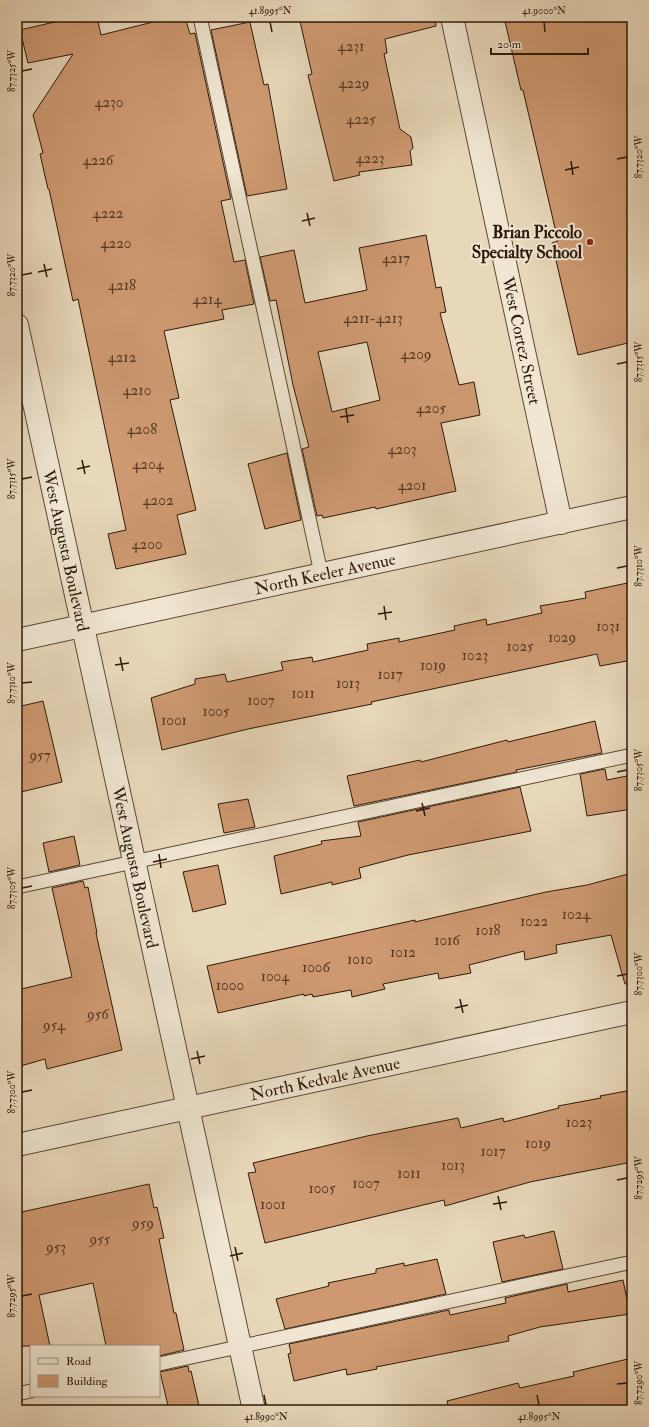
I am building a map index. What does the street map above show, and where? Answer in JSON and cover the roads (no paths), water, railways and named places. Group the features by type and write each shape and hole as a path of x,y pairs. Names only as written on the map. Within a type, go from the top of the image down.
{"street":[{"name":"West Cortez Street","path":"452,17 560,523"},
{"name":"West Augusta Boulevard","path":"17,325 254,1410"},
{"name":"North Keeler Avenue","path":"17,640 321,573 632,507"},
{"name":"North Kedvale Avenue","path":"17,1145 632,1012"}],"lane":[{"path":"200,17 321,573"},
{"path":"17,887 632,756"},
{"path":"160,1364 632,1262"},
{"path":"17,1394 30,1391"}],"place":[{"name":"Brian Piccolo Specialty School","path":"590,242"}]}
